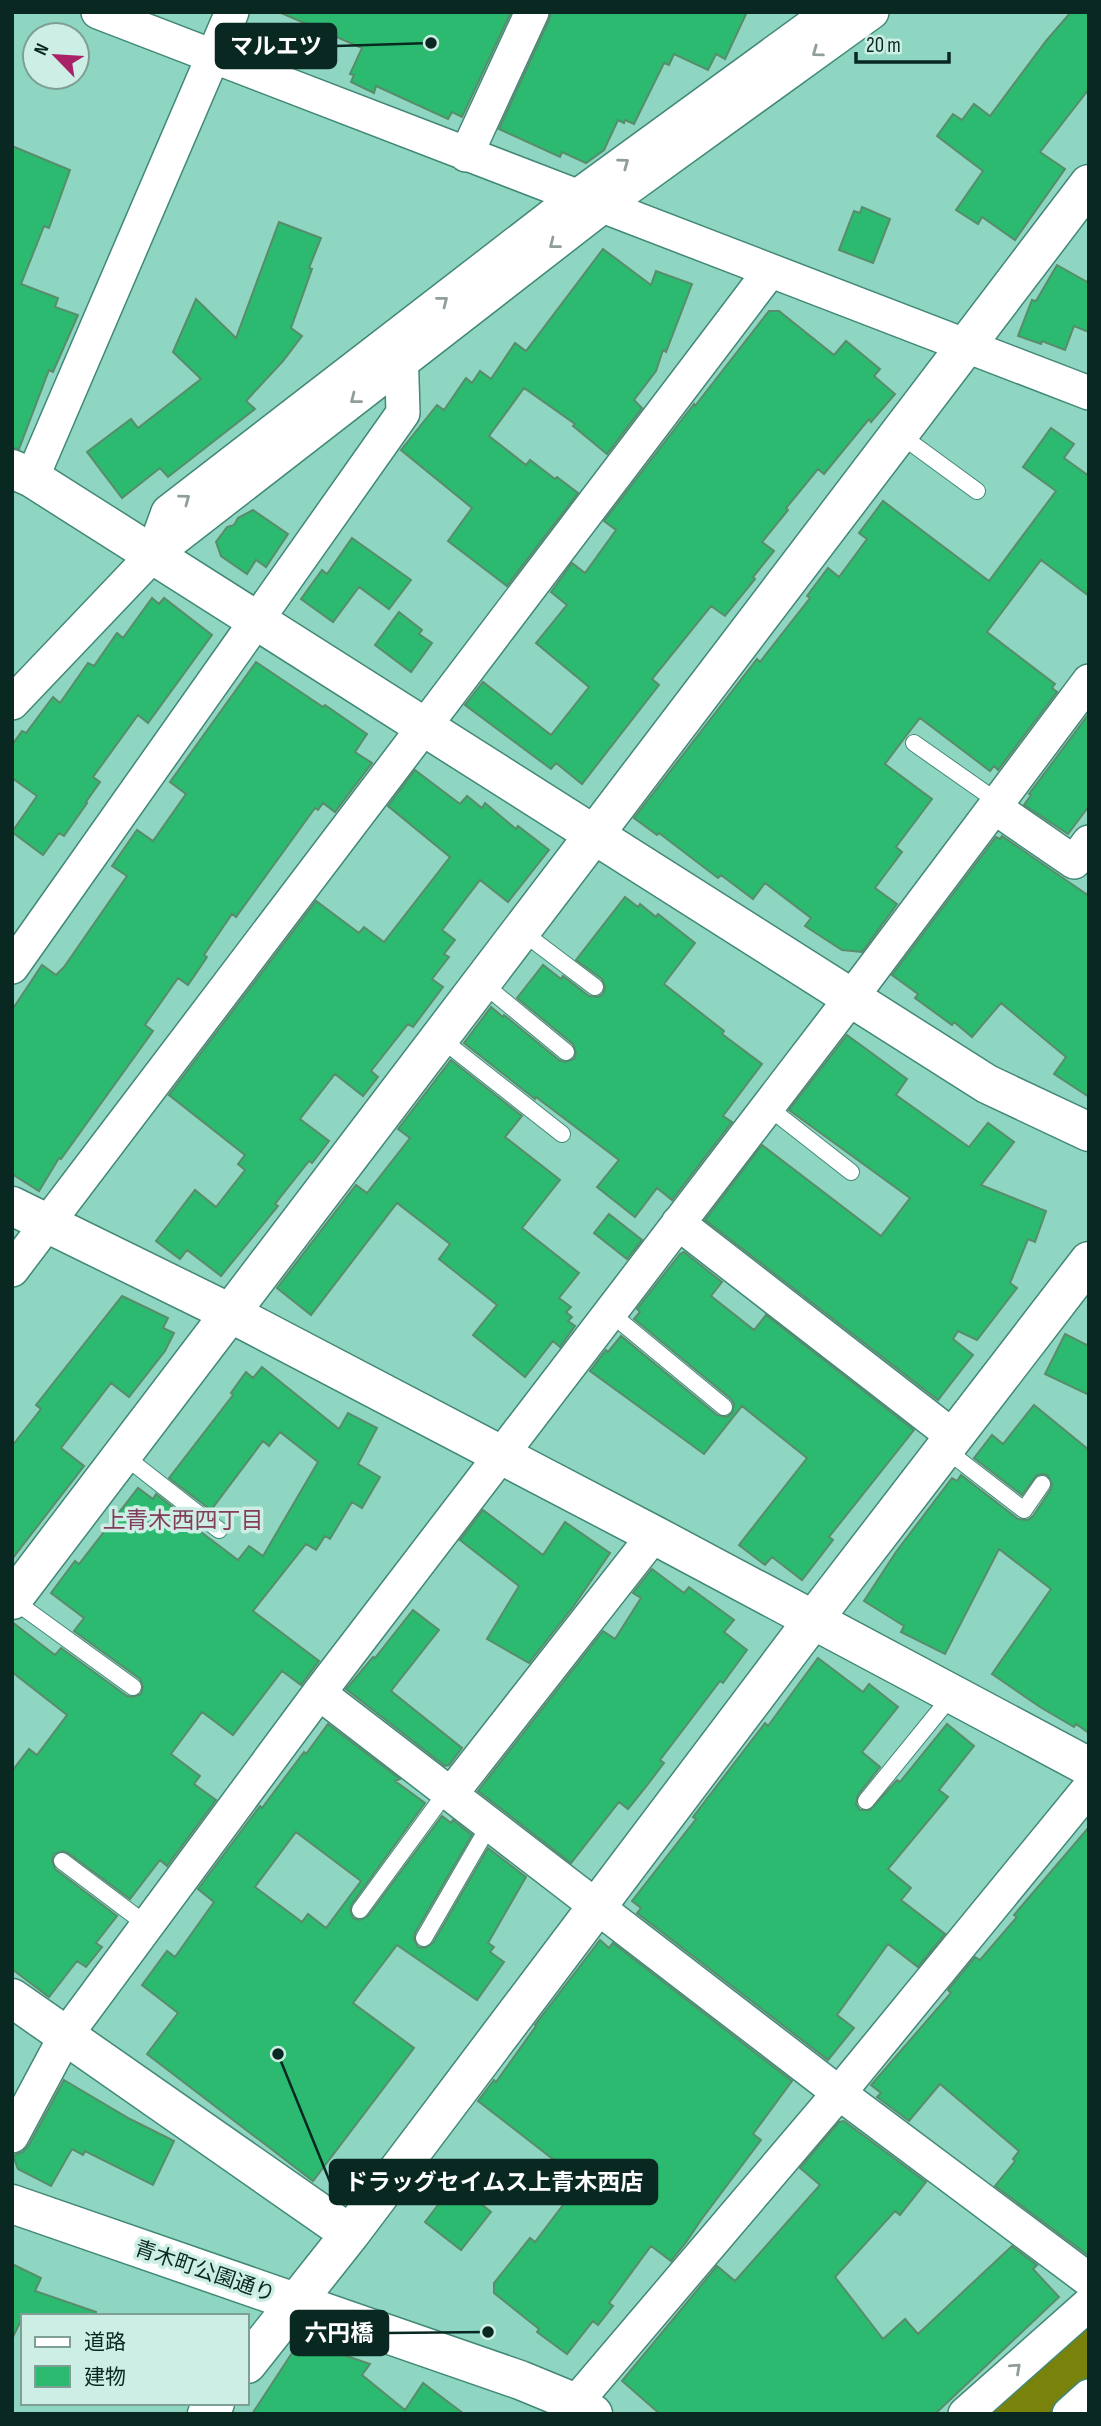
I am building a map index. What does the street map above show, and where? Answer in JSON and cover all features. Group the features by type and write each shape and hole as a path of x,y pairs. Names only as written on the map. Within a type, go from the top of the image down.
{"street":[{"path":"97,12 1089,393"},
{"path":"232,12 22,474 987,1084 1089,1132"},
{"path":"466,155 532,12"},
{"path":"12,703 152,556 168,512 401,348 830,12"},
{"path":"589,202 872,12"},
{"path":"13,1600 1089,184"},
{"path":"12,1270 770,271"},
{"path":"12,967 403,412 401,348"},
{"path":"12,2136 66,2035 318,1693 768,1107 1089,681"},
{"path":"996,805 1074,862 1089,842"},
{"path":"12,1206 230,1313 1089,1767"},
{"path":"678,1223 949,1443"},
{"path":"248,2363 350,2234 813,1620 1089,1261"},
{"path":"449,1793 654,1535"},
{"path":"318,1693 839,2093 1089,2280"},
{"path":"579,2410 1089,1788"},
{"path":"12,1998 350,2234"},
{"name":"青木町公園通り","path":"12,2204 520,2380 579,2410"},
{"path":"965,2414 1089,2304"},
{"path":"1069,2414 1089,2396"}],"lane":[{"path":"899,434 977,491"},
{"path":"914,743 996,805"},
{"path":"521,930 595,987"},
{"path":"481,982 566,1052"},
{"path":"440,1037 562,1134"},
{"path":"768,1107 851,1172"},
{"path":"609,1312 724,1408"},
{"path":"949,1443 1024,1510 1042,1484"},
{"path":"122,1455 219,1530"},
{"path":"13,1600 133,1687"},
{"path":"866,1801 953,1694"},
{"path":"360,1910 449,1793"},
{"path":"425,1938 490,1824"},
{"path":"62,1861 147,1925"}],"shaded area":[{"path":"1089,2315 1089,2377 1049,2414 984,2414"}],"building":[{"path":"279,12 511,12 462,117 452,112 448,119 376,86 374,93 351,82 354,75 350,74 362,48"},
{"path":"551,12 747,12 725,59 716,54 708,70 674,54 669,65 664,63 634,124 618,120 604,150 586,163 562,152 560,157 499,129"},
{"path":"1071,12 1089,12 1089,89 1040,152 1065,169 1015,240 982,217 978,224 956,210 983,171 937,136 953,114 962,120 974,104 990,116"},
{"path":"12,146 70,170 49,228 44,226 21,284 58,298 55,307 78,315 53,372 49,370 19,449 12,448"},
{"path":"862,207 890,219 873,263 839,250 854,211 860,213"},
{"path":"279,222 321,238 291,328 302,336 246,401 255,409 168,477 160,468 122,498 87,452 131,419 138,428 201,379 173,352 196,299 236,338"},
{"path":"603,249 651,285 656,271 692,284 666,352 663,350 656,371 634,400 642,408 607,454 573,426 575,424 524,388 489,436 526,465 530,460 578,493 507,586 448,541 472,508 401,450 437,405 444,410 466,378 472,383 480,371 491,379 515,343 526,351"},
{"path":"1057,265 1089,283 1089,332 1074,326 1065,350 1018,336 1032,300 1036,301"},
{"path":"769,311 779,311 834,355 846,341 880,369 874,376 895,394 871,422 869,419 824,474 818,469 786,508 788,510 762,542 774,551 753,577 755,579 725,616 711,606 652,679 659,685 582,784 556,763 551,769 465,705 483,682 551,735 589,687 536,643 567,605 551,592 572,563 585,573 616,530 604,521"},
{"path":"1051,428 1074,444 1064,458 1089,476 1089,596 1041,560 987,632 1055,684 1052,688 1057,692 998,770 994,766 990,771 920,718 885,764 932,799 896,847 902,852 875,888 897,904 862,952 842,950 805,926 811,918 765,883 753,899 721,875 718,878 659,833 657,835 634,818 757,659 760,662 810,598 807,596 828,568 839,577 867,539 859,533 883,501 989,581 1056,491 1023,467"},
{"path":"253,510 288,534 266,567 256,560 247,574 221,556 216,542 227,527 234,525 238,518"},
{"path":"352,538 411,580 389,609 359,587 333,622 301,599 322,570 327,574"},
{"path":"152,598 159,604 164,598 212,635 148,723 138,715 93,777 100,782 87,803 64,836 59,833 43,855 12,832 37,796 12,778 12,745 22,731 26,733 53,697 60,703 88,663 94,666 117,633 123,638"},
{"path":"399,612 422,630 419,634 432,643 411,672 375,645"},
{"path":"256,662 367,734 355,752 372,763 335,812 323,803 318,810 315,808 236,917 232,914 204,955 207,957 188,985 178,978 145,1025 153,1031 61,1159 59,1158 39,1191 12,1174 12,1010 42,965 56,975 64,967 127,876 112,866 137,830 153,841 186,794 170,782"},
{"path":"1088,715 1089,806 1068,834 1024,805 1031,795 1029,794"},
{"path":"415,770 460,804 467,796 482,808 485,803 516,829 518,826 549,850 508,902 480,880 442,930 455,940 444,954 449,957 432,979 443,987 413,1027 408,1024 371,1071 378,1077 363,1096 335,1074 300,1119 329,1141 312,1163 309,1161 275,1204 278,1206 221,1276 187,1250 180,1259 156,1241 195,1190 216,1207 245,1170 238,1164 245,1155 169,1095 316,901 359,933 364,927 384,942 450,857 388,806"},
{"path":"1002,836 1089,896 1089,1097 1054,1074 1066,1057 1001,1003 972,1037 954,1022 952,1025 915,998 918,994 892,975 996,837 1000,839"},
{"path":"625,897 638,907 640,904 656,917 658,914 695,943 664,984 762,1064 723,1116 732,1122 672,1200 657,1188 635,1217 597,1187 619,1160 464,1043 491,1007 559,1060 565,1062 574,1059 576,1053 573,1044 517,998 543,965 589,996 598,997 603,994 605,988 602,979 576,960"},
{"path":"847,1035 907,1079 896,1095 969,1147 988,1123 1014,1142 981,1185 1046,1211 1035,1242 1028,1239 1010,1283 1017,1288 977,1340 958,1331 953,1339 973,1355 938,1400 705,1220 762,1145 881,1236 910,1198 789,1110"},
{"path":"451,1060 522,1116 505,1137 560,1180 522,1228 579,1273 559,1298 571,1307 566,1312 572,1317 568,1321 575,1326 560,1347 553,1341 525,1377 473,1335 497,1305 439,1259 450,1244 397,1203 311,1315 277,1288 356,1185 367,1193 410,1138 398,1129"},
{"path":"609,1214 642,1240 627,1259 594,1233"},
{"path":"684,1252 722,1282 711,1296 754,1330 766,1315 914,1430 829,1537 833,1540 802,1580 772,1557 765,1565 739,1545 807,1458 742,1406 704,1454 590,1371 621,1336 717,1415 727,1417 732,1413 734,1404 731,1399 634,1319 640,1312 637,1309"},
{"path":"122,1296 168,1318 163,1328 174,1333 165,1351 129,1397 111,1383 61,1448 84,1466 12,1559 12,1446 41,1409 36,1405"},
{"path":"1065,1334 1089,1346 1089,1395 1045,1374"},
{"path":"262,1367 339,1429 348,1413 377,1428 358,1464 380,1477 362,1508 352,1502 330,1539 325,1536 316,1550 306,1544 253,1611 319,1661 301,1685 282,1671 233,1735 202,1712 171,1754 200,1776 194,1784 216,1800 167,1866 160,1860 130,1899 68,1853 63,1851 54,1854 52,1860 55,1869 117,1916 96,1943 102,1947 86,1967 77,1961 49,1997 12,1969 12,1771 29,1749 37,1755 67,1715 12,1672 12,1622 55,1655 61,1648 127,1696 141,1694 143,1687 140,1679 74,1631 84,1618 51,1593 75,1561 79,1564 138,1488 153,1499 156,1494 238,1560 249,1546 263,1556 318,1462 280,1432 269,1446 263,1441 211,1510 169,1478 233,1395 231,1393 246,1372 253,1378"},
{"path":"1034,1405 1089,1450 1089,1733 1040,1707 992,1674 1051,1589 999,1549 945,1654 901,1632 904,1626 864,1601 896,1552 952,1478 957,1481 961,1475 1018,1519 1028,1520 1033,1516 1051,1489 1048,1476 1037,1475 1022,1495 974,1458 992,1435 1003,1444"},
{"path":"483,1510 543,1555 565,1522 610,1553 573,1607 529,1663 487,1639 519,1586 460,1540"},
{"path":"652,1569 684,1593 689,1587 734,1620 724,1632 747,1650 660,1760 664,1763 628,1809 619,1802 571,1863 478,1791 603,1631 615,1639 641,1598 633,1593"},
{"path":"413,1610 439,1630 391,1691 462,1748 449,1765 445,1766 346,1689"},
{"path":"818,1658 863,1692 869,1684 898,1707 862,1752 880,1767 858,1795 856,1804 860,1810 870,1810 897,1780 900,1782 947,1724 974,1746 939,1790 948,1797 888,1869 911,1888 901,1900 945,1934 918,1967 888,1944 837,2015 854,2028 828,2060 637,1913 641,1908 632,1901 696,1819 693,1817 765,1723 768,1726"},
{"path":"328,1724 400,1779 395,1781 425,1803 352,1904 350,1910 353,1918 360,1920 368,1916 442,1816 451,1823 453,1820 472,1835 415,1933 414,1939 418,1947 425,1948 433,1943 488,1848 526,1877 488,1943 494,1947 490,1952 504,1962 477,2000 397,1945 353,2003 414,2048 313,2181 147,2054 178,2013 142,1985 167,1951 175,1957 214,1902 198,1889 260,1806 262,1808 304,1752 306,1754","holes":["296,1832 361,1881 326,1928 308,1914 302,1922 255,1887"]},
{"path":"1089,1827 1089,2256 995,2186 1015,2161 1013,2159 1019,2151 940,2084 909,2121 877,2097 881,2093 871,2085 951,1993 948,1990 975,1957 980,1960 1017,1917 1014,1915"},
{"path":"600,1940 609,1948 613,1943 792,2081 753,2134 761,2140 671,2261 651,2246 609,2303 613,2306 598,2325 593,2321 567,2354 537,2332 539,2329 494,2293 494,2283 530,2238 535,2242 581,2181 478,2101 494,2080 496,2082 535,2025"},
{"path":"64,2080 174,2141 153,2185 85,2151 83,2155 72,2149 51,2186 18,2169 13,2156 23,2152 29,2145"},
{"path":"844,2121 926,2182 900,2215 895,2211 835,2277 883,2339 905,2319 918,2334 1012,2246 1037,2265 1033,2269 1059,2297 935,2414 660,2414 622,2381 717,2266 735,2281 820,2185 800,2168 839,2122"},
{"path":"431,2163 491,2212 461,2250 425,2222 441,2201 417,2182"},
{"path":"12,2264 41,2278 35,2291 96,2312 21,2314 12,2339"},
{"path":"306,2342 370,2364 362,2375 405,2410 423,2383 464,2414 252,2414 298,2344"}],"place":[{"name":"マルエツ","path":"431,43"},
{"name":"ドラッグセイムス上青木西店","path":"278,2054"},
{"name":"六円橋","path":"488,2332"}],"district":[{"name":"上青木西四丁目","path":"183,1520"}]}
